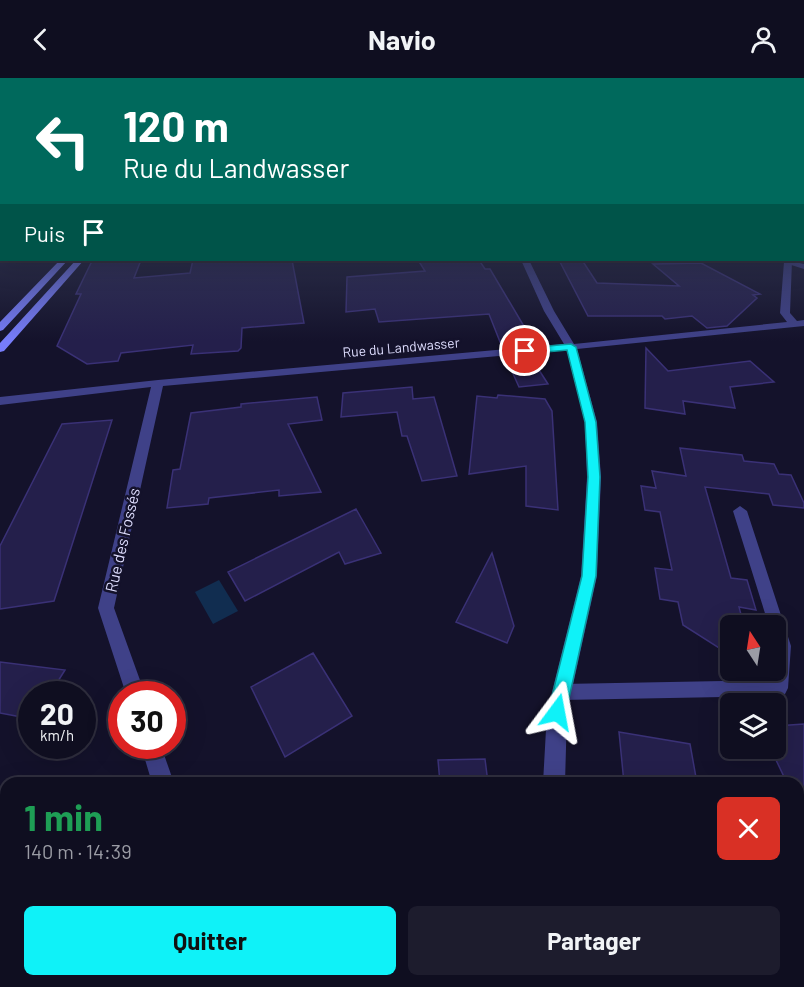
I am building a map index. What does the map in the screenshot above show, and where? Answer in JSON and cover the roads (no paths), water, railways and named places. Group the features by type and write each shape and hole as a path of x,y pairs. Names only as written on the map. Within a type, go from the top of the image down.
{"main road":[{"path":"0,328 63,261"},
{"path":"0,350 79,261"}],"street":[{"path":"525,261 549,311 571,347 591,422 594,477 589,576 557,712 554,777"},
{"path":"788,261 785,313 799,324"},
{"name":"Rue du Landwasser","path":"0,401 158,383 571,347 799,324"},
{"name":"Rue des Fossés","path":"131,681 106,608 158,383"},
{"path":"155,759 161,777"}],"lane":[{"path":"562,692 779,688 783,646 740,511"}],"water":[{"path":"219,580 238,611 213,624 195,592"}]}
